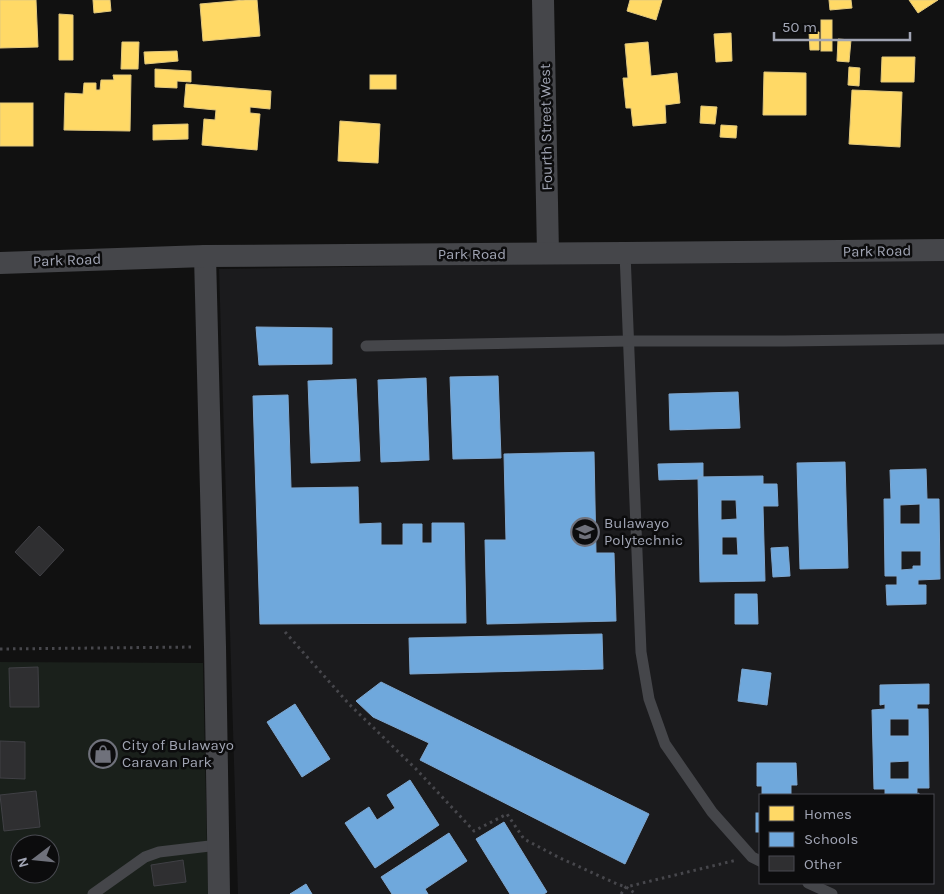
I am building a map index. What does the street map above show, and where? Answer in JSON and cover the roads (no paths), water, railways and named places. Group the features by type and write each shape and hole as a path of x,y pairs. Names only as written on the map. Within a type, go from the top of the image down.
{"street":[{"name":"Fourth Street West","path":"543,0 548,253"},
{"name":"Park Road","path":"0,262 205,256 944,250"},
{"path":"205,256 216,647 219,894"}],"lane":[{"path":"625,253 641,652 649,699 666,744 712,812 756,859"},
{"path":"366,346 629,341 944,339"},
{"path":"93,894 145,857 159,852 218,845"},
{"path":"810,884 832,894"}],"place":[{"name":"Bulawayo Polytechnic","path":"585,532"},
{"name":"City of Bulawayo Caravan Park","path":"103,754"}]}
